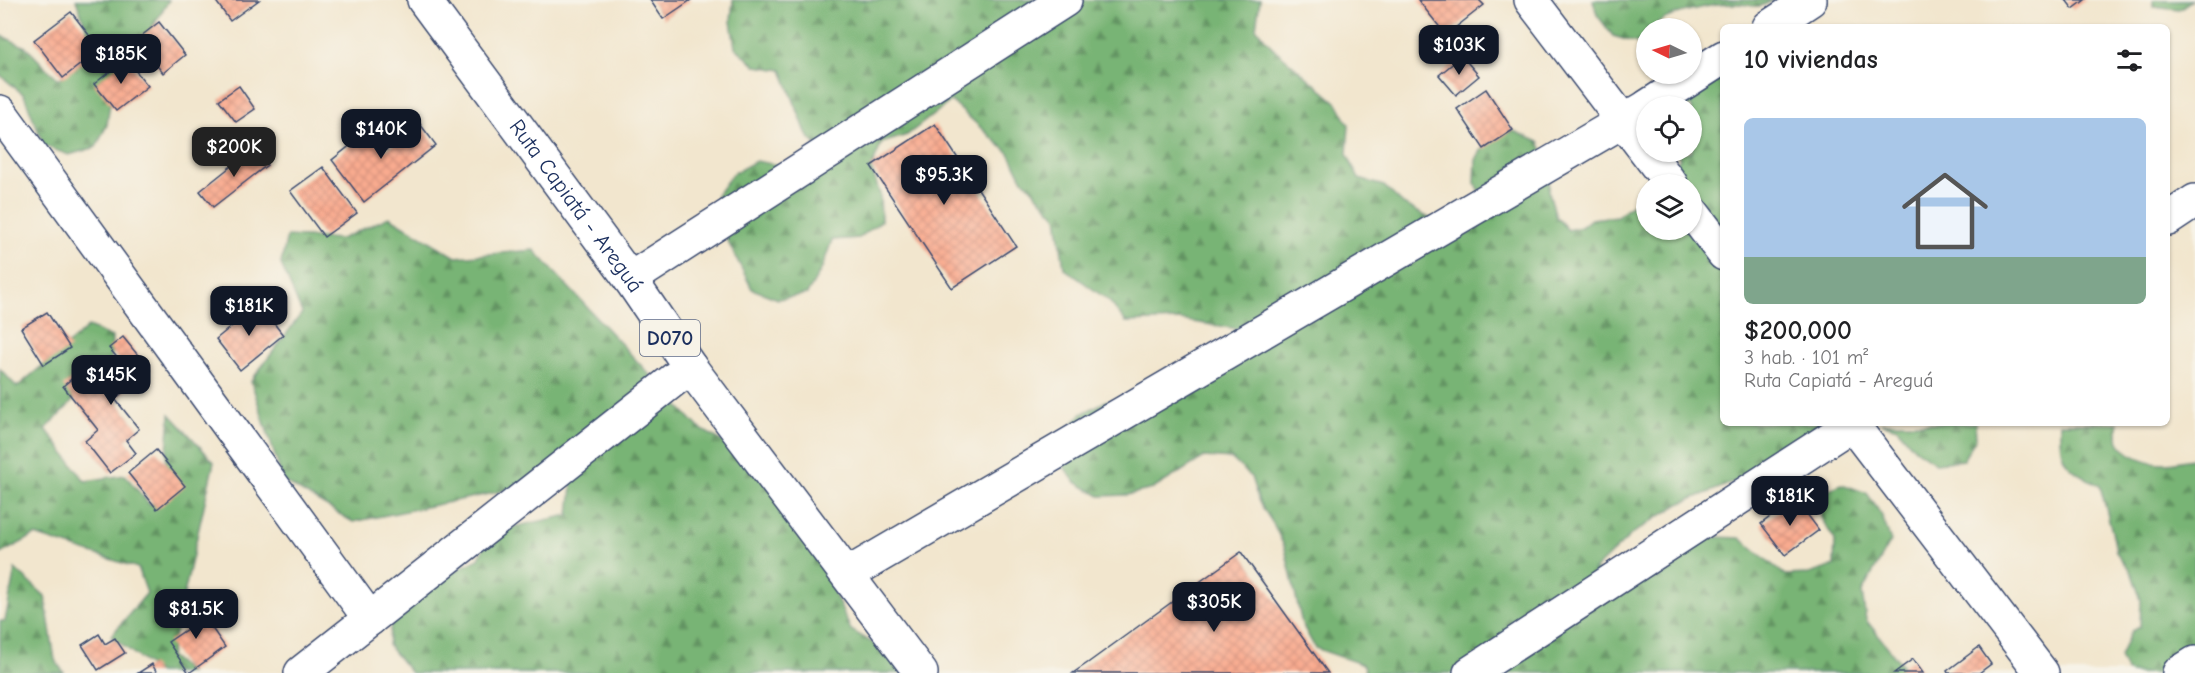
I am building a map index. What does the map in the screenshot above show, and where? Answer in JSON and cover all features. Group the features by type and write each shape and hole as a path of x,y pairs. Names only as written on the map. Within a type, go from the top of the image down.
{"main road":[{"name":"Ruta Capiatá - Areguá","path":"424,0 630,279 690,367 921,673"},
{"path":"630,279 1065,0"},
{"path":"1531,0 1636,108"},
{"path":"1774,24 1810,0"},
{"path":"1664,96 1720,60"},
{"path":"0,112 370,619"},
{"path":"848,574 1636,114"},
{"path":"2170,218 2195,201"},
{"path":"1702,225 1720,249"},
{"path":"301,673 690,367"},
{"path":"1470,673 1848,426"},
{"path":"1855,426 2042,673"},
{"path":"2180,673 2195,663"}],"green space":[{"path":"76,0 169,0 148,35 125,50 114,74 107,125 96,147 69,155 44,146 24,95 0,75 0,39 2,36 26,47 59,79 75,65 92,43"},
{"path":"733,0 1260,0 1256,28 1273,48 1337,103 1349,125 1347,154 1359,179 1384,186 1403,204 1427,217 1478,229 1488,205 1475,183 1476,159 1489,138 1514,131 1539,142 1550,167 1549,192 1556,217 1568,230 1581,227 1591,219 1617,216 1636,201 1636,240 1702,240 1702,174 1669,174 1677,162 1702,162 1702,96 1689,96 1720,79 1720,426 1818,426 1732,483 1679,504 1633,533 1593,571 1618,573 1715,537 1740,538 1785,575 1809,574 1834,566 1835,540 1821,518 1819,493 1842,484 1867,493 1882,516 1891,541 1862,592 1866,620 1902,665 1900,673 1366,673 1364,665 1315,648 1302,624 1285,548 1259,502 1251,477 1232,459 1204,457 1153,489 1127,495 1100,496 1075,482 1059,460 1063,433 1081,414 1106,401 1158,395 1238,329 1180,320 1126,322 1109,301 1064,268 1057,217 1022,178 1009,153 951,101 907,135 882,143 871,168 880,194 881,221 859,238 832,240 822,268 807,294 778,299 752,289 717,220 717,195 732,174 756,161 783,166 824,154 807,135 782,70 756,66 735,47 731,21"},
{"path":"1593,0 1774,0 1757,6 1724,4 1667,18 1636,18 1636,43 1613,36 1597,15"},
{"path":"2153,0 2192,0 2179,9 2153,6"},
{"path":"389,217 456,257 534,250 699,428 745,454 806,531 851,630 923,673 411,673 388,645 392,617 407,593 479,559 490,532 569,515 572,486 549,467 508,490 353,522 283,481 251,381 302,313 281,264 287,236 341,239"},
{"path":"88,327 112,337 111,361 46,429 85,481 125,475 150,505 163,500 170,414 214,462 170,656 190,673 159,673 111,636 147,593 138,568 35,535 0,554 0,369 17,387"},
{"path":"1891,426 1975,426 1976,438 1963,460 1936,463 1915,449 1897,428"},
{"path":"2060,426 2118,426 2118,437 2122,447 2140,458 2160,463 2195,459 2195,651 2163,673 2126,671 2120,657 2131,631 2140,627 2141,600 2132,574 2116,552 2100,486 2079,474 2066,463"},
{"path":"15,569 45,596 55,660 64,673 0,673 0,621 5,621"}],"building":[{"path":"215,0 259,0 230,21"},
{"path":"650,0 691,0 663,19"},
{"path":"1418,0 1479,0 1484,5 1446,35"},
{"path":"2066,0 2085,0 2073,9"},
{"path":"71,12 100,49 63,78 34,40"},
{"path":"159,22 185,55 163,73 136,40"},
{"path":"1462,56 1479,76 1456,95 1439,75"},
{"path":"126,59 148,86 116,111 94,84"},
{"path":"239,86 255,109 236,122 219,100"},
{"path":"1486,89 1513,130 1484,149 1457,109"},
{"path":"420,124 436,145 364,202 332,160 371,129 386,150"},
{"path":"935,124 1016,246 952,288 871,166"},
{"path":"254,148 267,165 213,207 200,191"},
{"path":"323,167 357,213 324,237 290,191"},
{"path":"259,304 283,335 240,370 216,339"},
{"path":"47,312 70,348 44,365 21,328"},
{"path":"123,337 150,370 115,399 139,429 126,440 136,453 110,473 85,441 98,430 63,386 75,376 86,389 120,361 109,348"},
{"path":"156,450 185,486 157,509 128,473"},
{"path":"1795,498 1819,530 1785,555 1761,524"},
{"path":"1241,552 1328,673 1073,673 1089,662"},
{"path":"196,605 225,647 189,673 168,642 187,629 179,617"},
{"path":"99,634 105,644 115,638 125,653 98,670 82,645"},
{"path":"1979,647 1991,664 1979,673 1948,673 1947,671"},
{"path":"1913,659 1923,673 1894,673"},
{"path":"152,664 157,673 138,673"}]}
